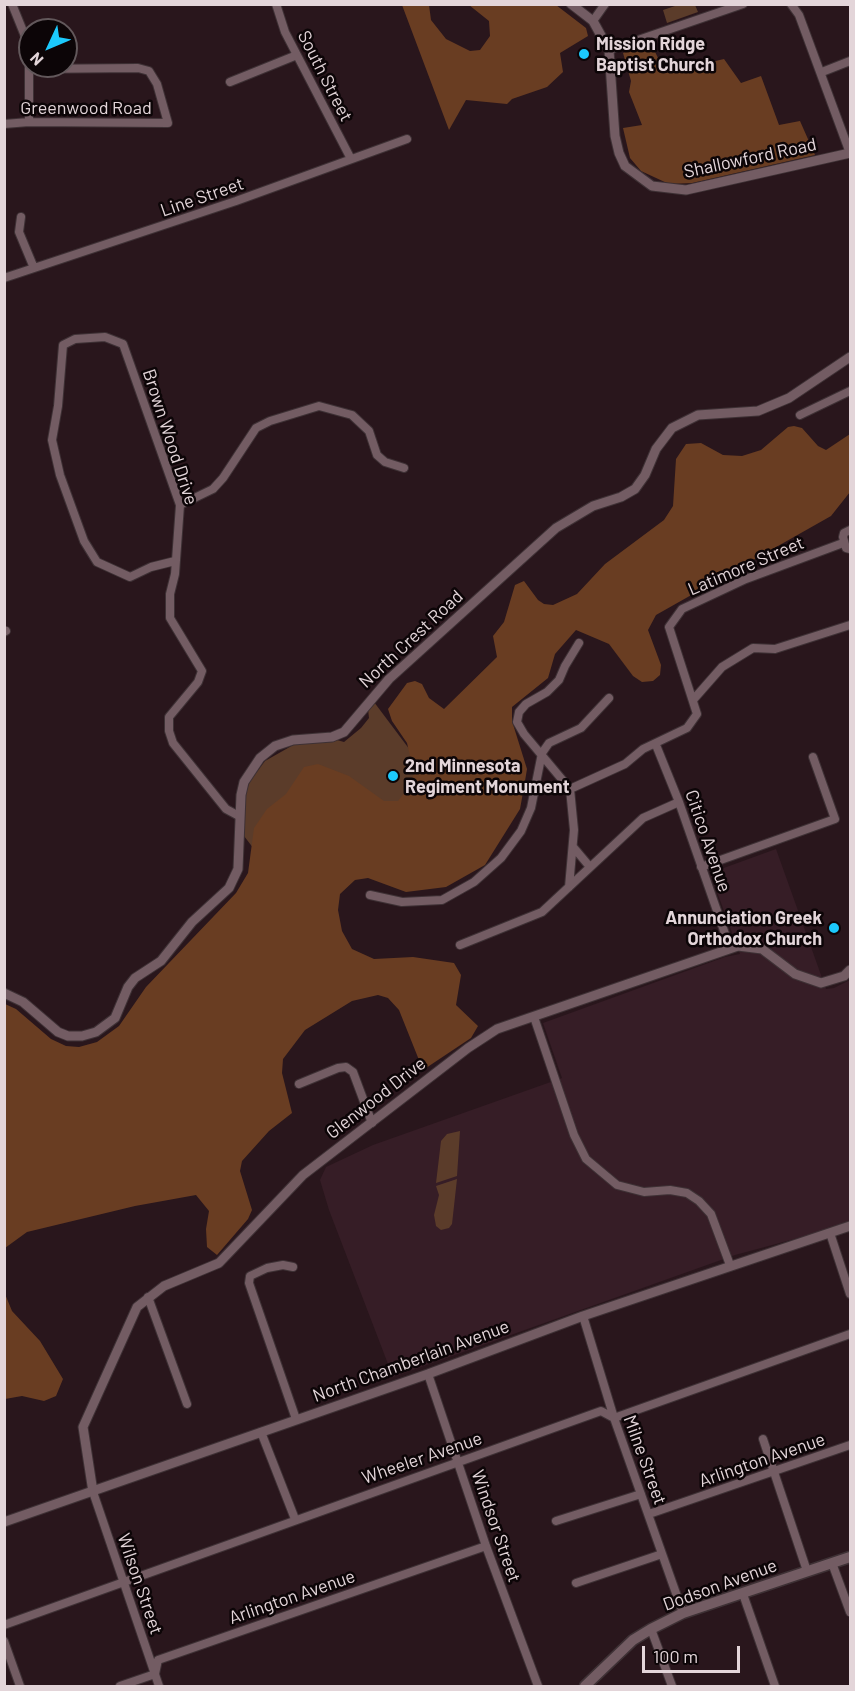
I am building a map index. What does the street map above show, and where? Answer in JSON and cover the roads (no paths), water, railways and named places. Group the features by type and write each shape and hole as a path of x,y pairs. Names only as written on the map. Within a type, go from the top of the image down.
{"main road":[{"name":"Dodson Avenue","path":"585,1686 633,1640 683,1613 850,1557"}],"street":[{"path":"12,4 18,19"},
{"name":"South Street","path":"276,4 297,55 351,159"},
{"name":"Shallowford Road","path":"571,4 593,21 609,50 615,136 619,153 626,166 652,186 686,190 850,153"},
{"path":"593,21 605,4"},
{"path":"609,50 743,4"},
{"path":"791,4 799,15 822,72 850,153"},
{"path":"230,82 297,55"},
{"path":"822,72 850,61"},
{"name":"Greenwood Road","path":"4,124 29,122 168,123 157,84 149,71 138,68 78,69"},
{"path":"29,78 29,122"},
{"name":"Line Street","path":"4,278 236,201 407,139"},
{"path":"21,218 19,232 34,268"},
{"name":"Brown Wood Drive","path":"175,561 151,567 130,577 97,562 84,541 60,475 52,440 58,406 63,345 75,339 105,337 123,344 180,505 175,574 170,594 171,618 202,671 198,682 169,717 169,731 173,743 226,808 239,816"},
{"name":"North Crest Road","path":"4,993 23,1002 58,1032 68,1036 82,1036 96,1032 115,1018 128,987 135,978 161,961 192,922 229,888 238,869 239,816 244,782 260,759 275,746 293,740 332,736 344,732 389,679 556,528 592,506 621,497 634,489 645,475 656,449 672,428 698,415 758,411 789,398 850,357"},
{"path":"800,416 850,392"},
{"path":"180,505 213,489 223,478 256,428 270,421 319,406 352,416 369,431 377,455 384,462 404,468"},
{"path":"850,530 844,533 843,543 850,549"},
{"name":"Latimore Street","path":"693,700 669,627 682,609 746,579 843,543"},
{"path":"570,789 625,764 643,749 656,745 687,728 697,714 693,700 722,667 753,648 775,649 850,625"},
{"path":"569,887 574,848 570,789 524,734 517,722 519,712 526,704 559,681 579,643"},
{"path":"370,895 402,902 442,900 474,882 501,858 520,831 531,808 542,753 549,743 581,728 609,698"},
{"name":"Citico Avenue","path":"656,745 679,802 730,948"},
{"path":"701,867 835,819 813,757"},
{"path":"460,945 542,912 643,818 679,802"},
{"path":"574,848 590,867"},
{"name":"Glenwood Drive","path":"93,1492 83,1427 137,1307 164,1286 219,1263 303,1175 497,1029 730,948 748,946 762,949 795,974 821,983 844,976 850,970"},
{"path":"534,1017 574,1135 586,1159 617,1185 644,1192 670,1190 687,1193 699,1201 711,1214 730,1265"},
{"path":"299,1083 346,1067 353,1072 372,1123"},
{"name":"North Chamberlain Avenue","path":"4,1522 428,1374 583,1316 850,1226"},
{"path":"830,1233 850,1294"},
{"path":"292,1267 284,1265 267,1268 250,1276 249,1283 296,1419"},
{"path":"148,1297 187,1404"},
{"name":"Milne Street","path":"583,1316 614,1418 683,1613"},
{"name":"Wheeler Avenue","path":"4,1624 457,1461 601,1412 614,1418 850,1334"},
{"name":"Windsor Street","path":"428,1374 486,1546 538,1686"},
{"path":"261,1432 295,1519"},
{"path":"763,1439 807,1571"},
{"name":"Arlington Avenue","path":"649,1514 774,1473 850,1445"},
{"name":"Wilson Street","path":"93,1492 159,1686"},
{"path":"556,1521 641,1494"},
{"name":"Arlington Avenue","path":"120,1686 155,1674 158,1660 486,1546"},
{"path":"576,1583 662,1554"},
{"path":"832,1563 850,1612"},
{"path":"743,1594 775,1686"},
{"path":"651,1629 672,1686"},
{"path":"4,1641 20,1686"}],"place":[{"name":"Mission Ridge Baptist Church","path":"584,54"},
{"name":"2nd Minnesota Regiment Monument","path":"393,776"},
{"name":"Annunciation Greek Orthodox Church","path":"834,928"}]}
